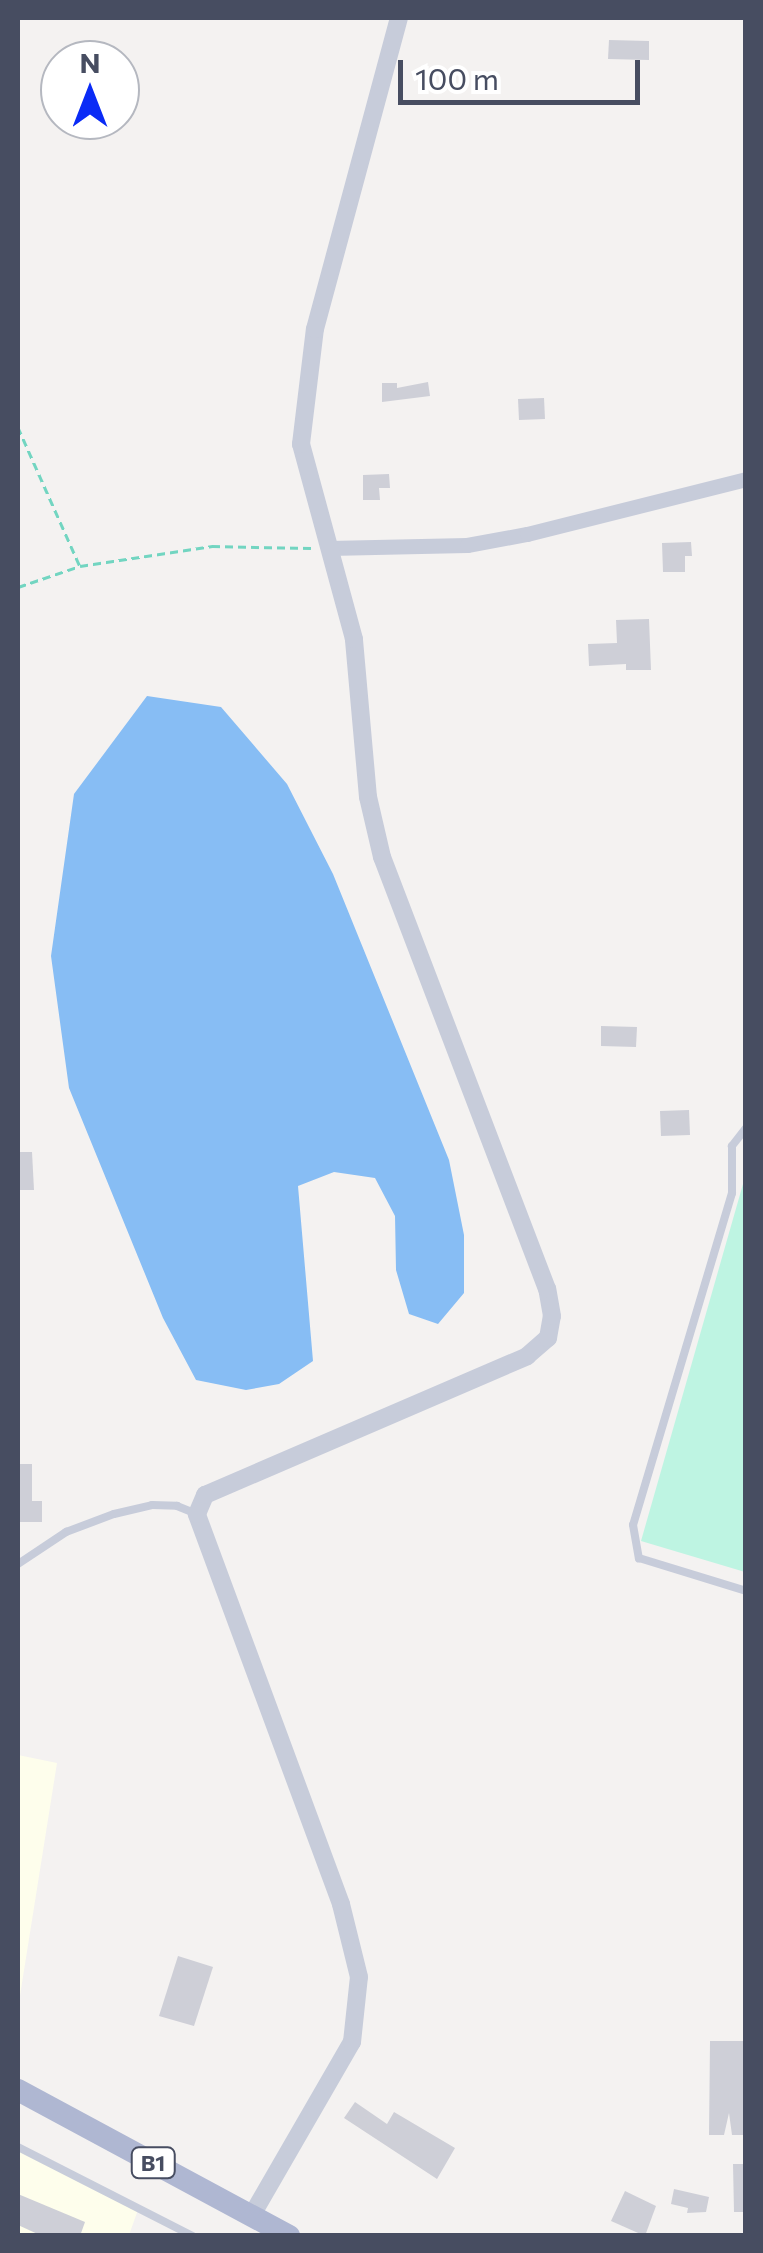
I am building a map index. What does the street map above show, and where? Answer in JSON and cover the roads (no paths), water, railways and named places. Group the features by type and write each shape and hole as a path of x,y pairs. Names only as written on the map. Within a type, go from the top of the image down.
{"main road":[{"name":"B1","path":"18,2090 289,2236"}],"street":[{"path":"252,2215 352,2042 359,1977 341,1904 197,1514 205,1495 527,1356 548,1338 552,1316 547,1289 382,857 368,796 354,639 301,444 302,412 316,329 398,18"},
{"path":"329,548 468,544 546,530 746,479"}],"lane":[{"path":"746,1128 732,1146 732,1193 633,1525 639,1558 746,1591"},
{"path":"18,1564 66,1532 114,1514 152,1505 176,1506 197,1514"},
{"path":"18,2147 193,2236"}],"water":[{"path":"147,696 221,707 287,784 333,874 449,1160 464,1235 464,1293 438,1324 409,1314 396,1270 395,1216 375,1178 334,1172 298,1186 313,1361 279,1384 246,1390 196,1380 163,1318 69,1088 51,956 74,794"}]}
